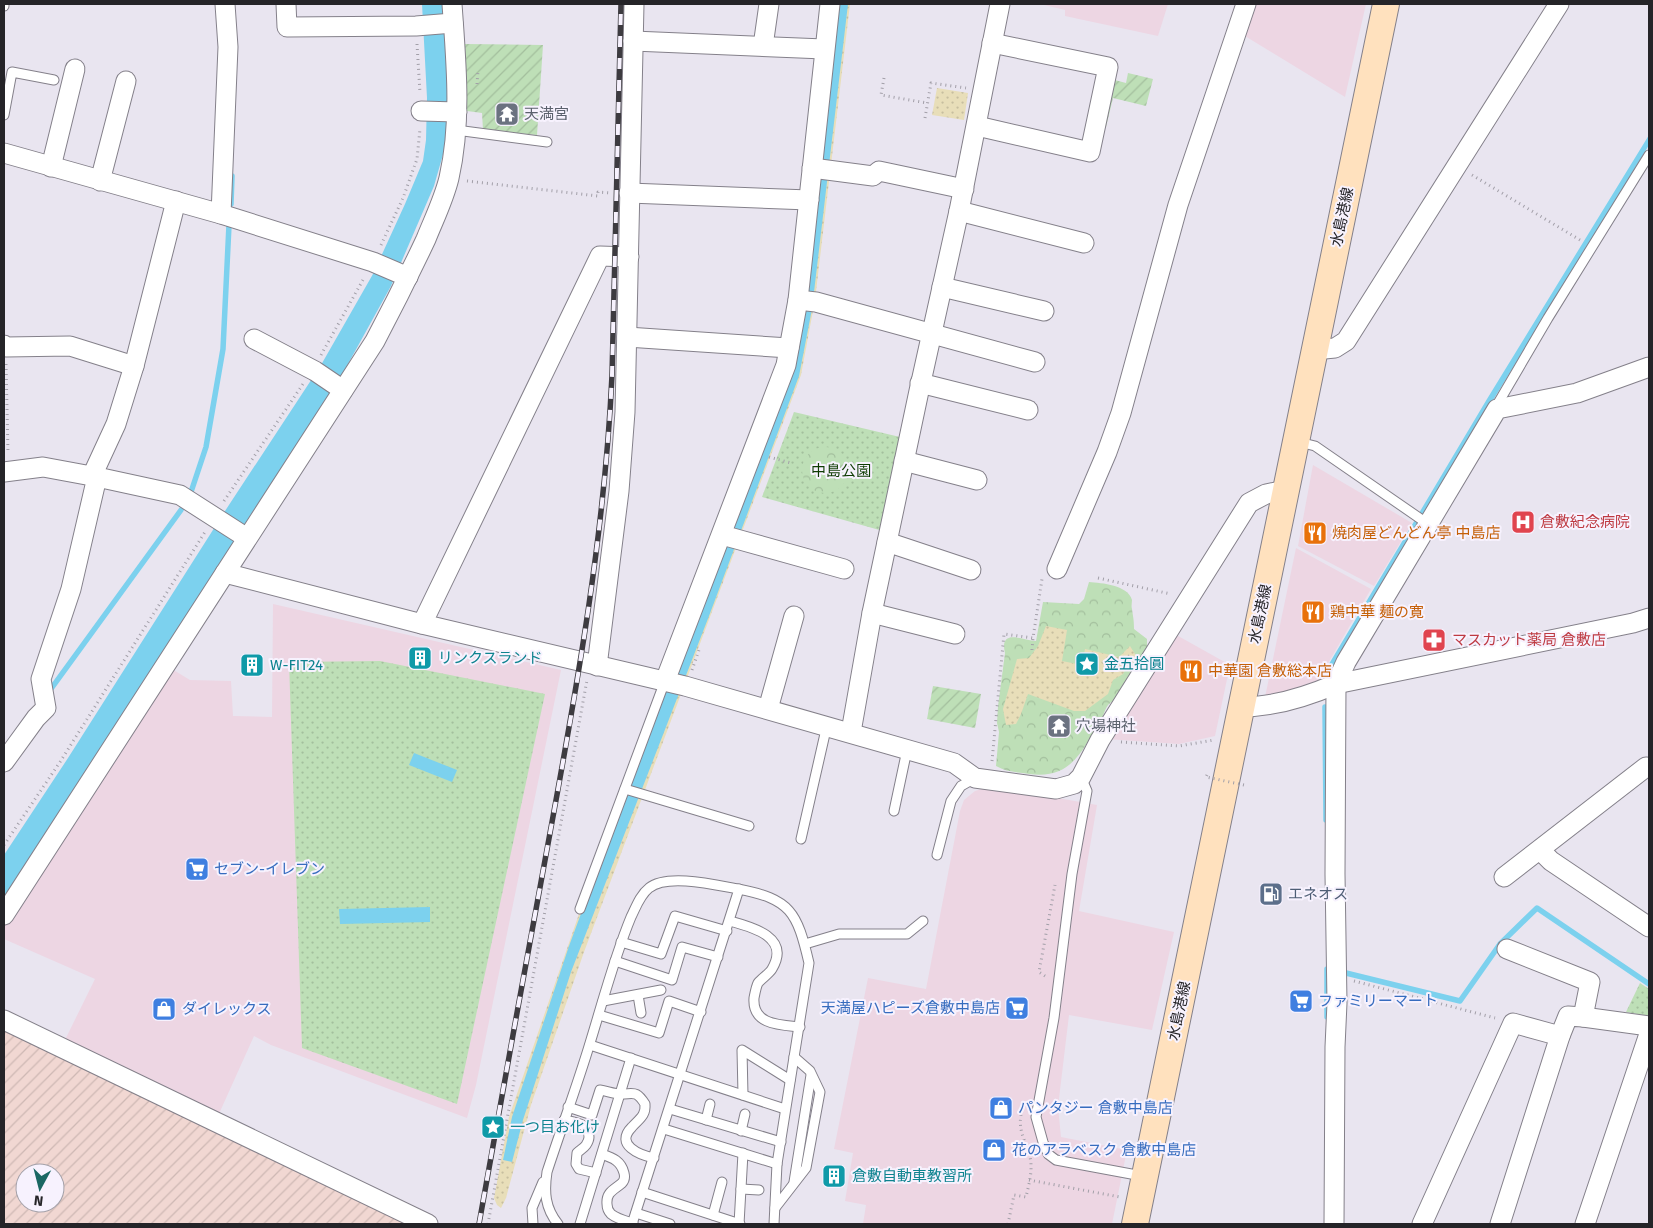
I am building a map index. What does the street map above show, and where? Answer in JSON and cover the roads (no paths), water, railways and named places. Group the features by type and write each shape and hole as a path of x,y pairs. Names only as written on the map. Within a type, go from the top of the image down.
{"main road":[{"name":"水島港線","path":"1135,1224 1386,4"}],"street":[{"path":"221,214 228,47 226,4"},
{"path":"286,4 287,27 450,23"},
{"path":"4,915 225,573 244,536 340,388 375,341 404,275 437,213 448,179 454,118 450,23 452,4"},
{"path":"594,665 618,491 624,412 634,4"},
{"path":"764,46 769,4"},
{"path":"674,683 729,537 786,365 789,348 806,301 809,200 819,169 824,48 830,4"},
{"path":"851,732 872,613 920,383 964,189 1000,4"},
{"path":"1057,569 1107,452 1121,413 1178,205 1246,4"},
{"path":"1314,350 1335,348 1346,341 1558,4"},
{"path":"633,41 824,48"},
{"path":"977,126 1090,152 1108,67 992,43"},
{"path":"51,167 75,69"},
{"path":"100,181 126,81"},
{"path":"423,112 454,118"},
{"path":"4,153 221,214 374,263 404,275"},
{"path":"819,169 873,176 879,171 964,189"},
{"path":"629,193 809,200"},
{"path":"4,762 36,718 46,708 41,679 71,589 94,476 116,424 134,366 176,201"},
{"path":"959,211 1084,243"},
{"path":"422,624 600,256 629,257"},
{"path":"942,287 1044,312"},
{"path":"806,301 1036,362"},
{"path":"627,337 789,348"},
{"path":"254,339 314,370 340,388"},
{"path":"5,346 70,346 134,366"},
{"path":"1334,1224 1337,976 1335,874 1336,684 1423,520 1497,409 1578,394 1649,367"},
{"path":"920,383 1028,410"},
{"path":"904,461 977,480"},
{"path":"6,471 43,467 180,495 244,536"},
{"path":"225,573 422,624 674,683 827,725 954,763 983,779 1056,789 1074,784 1081,777 1100,740 1249,503 1266,494 1286,490"},
{"path":"729,537 844,569"},
{"path":"887,542 971,570"},
{"path":"872,613 955,634"},
{"path":"768,709 794,616"},
{"path":"1241,707 1260,707 1282,702 1336,684 1633,623 1649,618"},
{"path":"1504,877 1646,767"},
{"path":"1540,850 1551,861 1649,927"},
{"path":"1507,949 1590,982 1583,1017"},
{"path":"1500,1224 1568,1016 1649,1026"},
{"path":"4,1020 428,1224"},
{"path":"1422,1224 1513,1023 1560,1036"},
{"path":"1586,1224 1649,1034"}],"lane":[{"path":"4,114 8,71 54,80"},
{"path":"454,118 546,142"},
{"path":"1497,409 1497,405 1548,318 1649,155"},
{"path":"1296,442 1315,446 1423,520"},
{"path":"580,909 674,683"},
{"path":"801,839 827,725"},
{"path":"894,811 908,750"},
{"path":"1081,777 1087,791 1072,874 1054,1018 1036,1116 1048,1154 1056,1160 1145,1177"},
{"path":"937,855 951,801 961,786 983,779"},
{"path":"628,791 749,826"},
{"path":"533,1224 532,1208 547,1172 590,1045 621,942 638,903 649,887 664,882 683,880 764,895 784,905 794,915 805,944 809,963 777,1164 774,1224"},
{"path":"602,1154 621,1163 625,1176 623,1182 611,1191 608,1196 608,1211 612,1215 632,1224 664,1129 739,889"},
{"path":"621,942 661,954 675,916 727,931"},
{"path":"730,920 754,927 768,934 776,947 776,960 771,970 759,982 754,1006 762,1018 775,1024 800,1027"},
{"path":"805,944 839,934 907,934 923,921"},
{"path":"615,961 672,980 682,947 718,957"},
{"path":"603,1002 661,990"},
{"path":"638,995 641,1014"},
{"path":"599,1015 659,1033 669,1001 701,1012"},
{"path":"590,1045 785,1109"},
{"path":"743,1095 742,1050 790,1080"},
{"path":"775,1209 806,1168 820,1092 811,1075 794,1057"},
{"path":"580,1224 631,1058"},
{"path":"568,1107 592,1115 600,1090 620,1094 634,1092 645,1104 643,1117 631,1127 626,1139 630,1149 639,1154 654,1158"},
{"path":"706,1120 710,1104"},
{"path":"670,1109 780,1142"},
{"path":"742,1131 745,1114"},
{"path":"564,1120 579,1123 586,1128 588,1141 577,1153 576,1164 579,1169 596,1173"},
{"path":"664,1129 777,1164"},
{"path":"642,1192 740,1224 743,1153"},
{"path":"547,1172 544,1190 547,1206 558,1224"},
{"path":"713,1215 722,1182"},
{"path":"741,1189 759,1190"},
{"path":"636,1212 670,1224"}],"water":[{"path":"422,4 443,4 448,103 446,144 434,186 391,286 343,373 89,771 4,897 4,855 321,365 373,274 423,161 426,140 427,98"},
{"path":"837,4 848,4 812,309 799,376 709,616 571,972 523,1120 512,1162 503,1160 512,1117 569,946 622,803 791,373"},
{"path":"1649,135 1649,145 1327,678 1320,679 1487,399"},
{"path":"414,753 457,770 452,782 409,765"},
{"path":"430,907 430,922 340,924 339,909"}],"waterway":[{"path":"231,204 232,176"},
{"path":"191,492 206,447 223,349 229,225"},
{"path":"48,693 181,510"},
{"path":"1325,707 1326,820"},
{"path":"1346,973 1460,1001 1500,944 1537,908 1649,984"},
{"path":"1327,969 1327,1017"}],"railway":[{"path":"479,1224 571,719 597,548 612,375 621,4"}],"place":[{"name":"天満宮","path":"507,114"},
{"name":"倉敷紀念病院","path":"1523,522"},
{"name":"焼肉屋どんどん亭 中島店","path":"1315,533"},
{"name":"鶏中華 麺の寛","path":"1313,612"},
{"name":"マスカット薬局 倉敷店","path":"1434,640"},
{"name":"リンクスランド","path":"420,658"},
{"name":"金五拾圓","path":"1087,664"},
{"name":"W-FIT24","path":"252,665"},
{"name":"中華園 倉敷総本店","path":"1191,671"},
{"name":"穴場神社","path":"1059,726"},
{"name":"セブン-イレブン","path":"197,869"},
{"name":"エネオス","path":"1271,894"},
{"name":"ファミリーマート","path":"1301,1001"},
{"name":"天満屋ハピーズ倉敷中島店","path":"1017,1008"},
{"name":"ダイレックス","path":"164,1009"},
{"name":"パンタジー 倉敷中島店","path":"1001,1108"},
{"name":"一つ目お化け","path":"493,1127"},
{"name":"花のアラベスク 倉敷中島店","path":"994,1150"},
{"name":"倉敷自動車教習所","path":"834,1176"}],"park label":[{"name":"中島公園","path":"841,471"}]}
